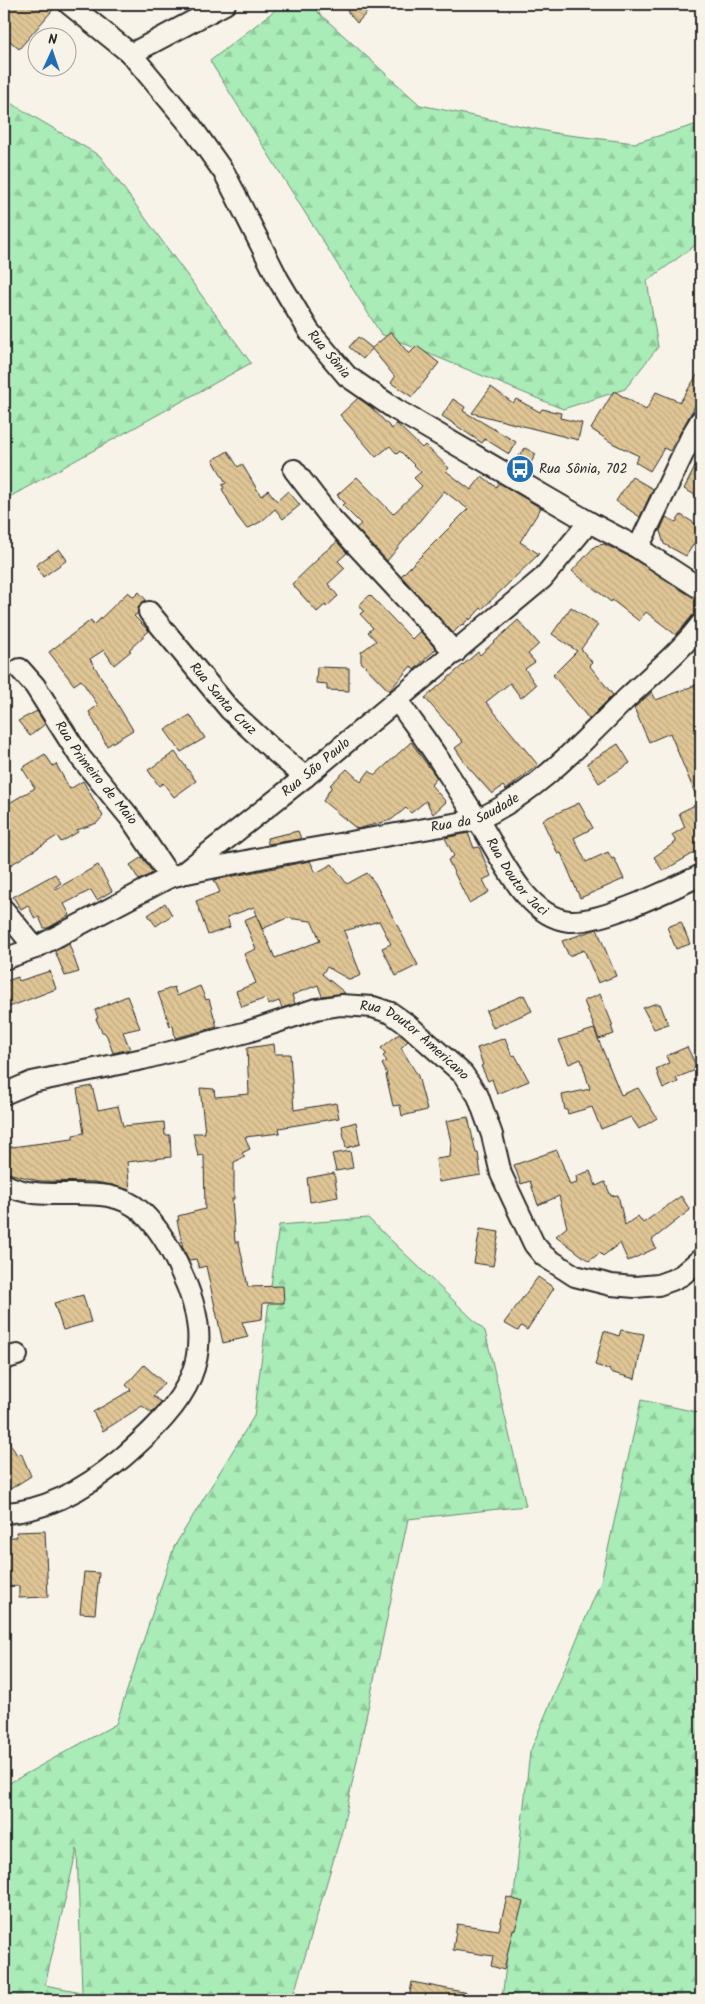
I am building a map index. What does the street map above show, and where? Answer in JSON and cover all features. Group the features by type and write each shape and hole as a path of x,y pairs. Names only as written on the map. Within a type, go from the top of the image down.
{"street":[{"name":"Rua Sônia","path":"69,4 131,54 191,126 225,174 278,279 309,331 347,376 394,410 638,548 701,589"},
{"path":"131,54 225,4"},
{"path":"638,548 701,420"},
{"path":"294,470 331,518 455,653"},
{"name":"Rua São Paulo","path":"4,959 35,948 176,876 305,777 455,653 488,622 543,578 590,522"},
{"name":"Rua Santa Cruz","path":"149,612 230,710 305,777"},
{"name":"Rua da Saudade","path":"176,876 286,853 476,820 500,810 558,765 598,729 701,624"},
{"name":"Rua Primeiro de Maio","path":"20,669 35,686 80,757 176,876"},
{"name":"Rua Doutor Jaci","path":"397,700 445,768 510,874 531,900 550,916 566,921 588,920 654,897 701,875"},
{"path":"4,910 35,948"},
{"name":"Rua Doutor Americano","path":"4,1094 32,1082 143,1059 247,1032 316,1009 341,1006 373,1008 391,1013 408,1025 463,1074 478,1096 492,1135 501,1174 534,1244 544,1256 575,1276 611,1286 635,1287 658,1285 672,1280 682,1275 701,1259"},
{"path":"4,1184 29,1193 86,1194 111,1197 130,1202 153,1225 178,1263 191,1295 198,1331 196,1360 188,1384 174,1407 151,1432 107,1470 68,1495 38,1508 4,1513"}],"green space":[{"path":"283,4 309,4 420,105 560,134 635,143 701,123 701,241 647,281 658,347 625,389 563,409 381,334 210,61"},
{"path":"4,99 100,156 251,363 4,500"},
{"path":"368,1218 485,1331 526,1506 408,1519 342,1831 292,2000 4,2000 4,1786 116,1724 174,1547 254,1416 279,1225","holes":["77,1849 82,1992 45,1985"]},
{"path":"641,1400 701,1413 701,2000 502,2000 530,1752 601,1581"}],"building":[{"path":"4,4 57,4 37,28 28,28 28,39 19,49 4,36"},
{"path":"353,4 375,4 357,23 347,11"},
{"path":"391,332 409,354 417,346 439,363 412,397 391,383 395,377 372,349 363,359 349,347 358,337 372,348"},
{"path":"701,369 701,395 670,451 664,448 650,471 635,462 639,456 614,444 591,429 614,391 646,410 656,392 680,402"},
{"path":"491,387 513,403 516,399 540,412 542,409 561,413 560,418 582,423 578,440 472,413"},
{"path":"358,398 372,408 392,429 396,423 422,448 425,445 449,468 446,471 471,490 482,476 496,487 499,483 541,508 520,542 539,554 482,609 453,633 401,576 468,509 444,491 387,561 356,528 361,524 342,505 345,503 337,495 357,477 393,514 422,486 414,478 421,472 400,451 397,454 390,446 376,457 340,415"},
{"path":"453,399 465,407 463,411 516,442 509,454 485,439 482,443 442,416"},
{"path":"525,448 536,454 526,471 513,464"},
{"path":"228,451 238,467 242,464 261,496 268,490 277,501 288,491 300,505 283,519 275,509 262,521 247,529 237,516 222,489 224,488 222,485 226,483 213,460"},
{"path":"701,455 701,498 684,489"},
{"path":"632,477 653,489 640,517 616,501"},
{"path":"681,515 701,527 699,536 686,556 664,544 660,531 666,517 676,522"},
{"path":"337,542 347,553 338,561 345,568 328,584 338,596 317,612 292,584 317,558"},
{"path":"604,544 632,558 699,600 701,602 701,612 692,616 676,635 646,612 639,621 612,600 611,602 572,571 595,546"},
{"path":"59,549 67,560 43,577 36,565"},
{"path":"128,592 134,597 139,592 146,600 141,603 137,614 134,616 149,631 129,650 131,651 114,665 104,650 90,659 133,730 107,746 89,712 98,705 81,680 74,685 49,652 91,620 94,625"},
{"path":"370,595 412,639 420,631 436,649 414,670 411,666 389,691 361,662 361,652 376,641 368,632 373,628 360,614 364,611 359,605"},
{"path":"571,607 598,625 581,649 592,662 589,665 613,695 589,719 553,675 577,651 552,634"},
{"path":"518,620 539,644 528,654 535,662 525,669 536,685 521,698 510,683 486,702 538,765 506,790 503,786 492,794 468,767 455,748 463,742 425,698 478,652 480,655"},
{"path":"317,667 349,668 349,691 327,690 327,684 316,683"},
{"path":"701,683 701,849 663,871 654,857 676,842 672,835 685,827 679,813 699,803 670,733 649,742 634,708 652,692 656,700"},
{"path":"37,711 45,724 30,736 18,721"},
{"path":"190,715 205,738 181,752 165,730"},
{"path":"411,742 437,778 431,785 446,802 433,814 426,801 411,813 406,808 391,820 357,829 323,801 332,786 330,785 347,769 361,782 369,771 375,775"},
{"path":"618,744 630,763 599,783 587,763"},
{"path":"175,752 196,781 174,797 163,783 159,786 148,770"},
{"path":"45,754 53,766 56,764 70,789 83,781 103,816 97,823 77,830 78,832 61,842 57,836 4,869 4,806 35,788 22,768"},
{"path":"579,803 593,828 574,838 586,862 608,852 612,859 614,858 624,879 580,898 561,853 558,854 542,820"},
{"path":"298,831 301,839 268,844 267,838"},
{"path":"468,833 474,848 479,847 491,876 483,880 489,892 469,903 448,860 454,856 445,838"},
{"path":"142,857 153,873 139,880 130,865"},
{"path":"310,861 316,873 332,864 347,884 367,873 375,883 418,965 396,976 382,948 391,944 379,921 344,931 361,975 350,980 327,967 322,974 345,993 322,996 318,985 292,995 295,1004 282,1008 279,1001 268,1005 266,998 242,1007 236,991 256,983 244,954 256,949 244,920 256,915 261,927 254,907 227,917 230,927 208,935 196,901 220,892 214,880","holes":["287,918 311,921 320,941 275,958 262,929"]},
{"path":"98,865 112,891 97,900 91,890 64,904 70,915 48,928 44,928 39,917 35,919 28,905 21,909 13,897 55,874 61,883 55,887 56,889"},
{"path":"165,903 172,915 156,926 148,915"},
{"path":"681,922 690,944 676,949 667,927"},
{"path":"597,929 616,976 598,983 584,950 569,956 562,941"},
{"path":"69,944 79,972 65,976 55,951"},
{"path":"50,971 56,989 4,1009 4,982 18,977 19,981"},
{"path":"200,986 206,1000 209,999 217,1027 175,1038 173,1025 170,1026 158,993 174,987 177,996"},
{"path":"600,994 613,1026 611,1026 614,1034 599,1039 584,1001"},
{"path":"524,995 532,1011 493,1028 486,1011"},
{"path":"127,996 140,1028 123,1032 130,1049 113,1053 107,1036 102,1032 96,1019 98,1018 95,1010"},
{"path":"660,1004 668,1024 654,1029 643,1008"},
{"path":"594,1029 621,1095 638,1088 657,1118 639,1129 631,1117 601,1129 592,1107 568,1114 567,1110 565,1110 562,1095 590,1089 581,1059 569,1064 559,1040"},
{"path":"399,1034 408,1041 401,1048 418,1076 427,1110 402,1116 400,1105 393,1106 387,1074 382,1064 387,1061 383,1056 386,1054 381,1048"},
{"path":"505,1038 512,1056 515,1055 529,1081 497,1094 492,1079 488,1081 481,1066 483,1065 477,1048"},
{"path":"274,1044 275,1054 290,1054 294,1110 336,1103 339,1118 279,1128 280,1133 245,1137 250,1149 242,1153 245,1157 234,1162 234,1199 232,1199 235,1242 239,1242 248,1287 283,1286 284,1303 263,1303 262,1319 242,1322 248,1337 223,1343 206,1266 199,1268 196,1259 189,1260 183,1248 177,1220 179,1220 178,1216 205,1209 204,1155 198,1156 193,1133 205,1133 200,1088 214,1089 215,1097 249,1094 247,1048"},
{"path":"687,1047 698,1069 676,1078 678,1082 663,1089 656,1069 669,1063 666,1056"},
{"path":"92,1086 98,1110 118,1106 123,1126 164,1122 165,1135 170,1135 171,1157 127,1162 130,1190 95,1182 39,1181 4,1172 4,1148 73,1139 73,1135 84,1133 77,1089"},
{"path":"468,1117 476,1153 478,1153 481,1175 439,1182 436,1159 450,1157 451,1142 446,1121"},
{"path":"356,1122 360,1144 346,1148 342,1126"},
{"path":"557,1150 570,1185 577,1183 576,1176 590,1171 596,1186 605,1182 611,1196 618,1195 625,1225 638,1216 643,1223 681,1196 690,1210 652,1240 656,1248 628,1261 620,1243 603,1256 600,1253 589,1261 556,1236 567,1227 559,1196 538,1205 530,1181 521,1184 514,1165"},
{"path":"350,1151 353,1168 336,1171 332,1154"},
{"path":"334,1173 338,1197 310,1202 307,1178"},
{"path":"480,1229 499,1232 493,1266 474,1263"},
{"path":"538,1277 554,1288 527,1330 521,1326 518,1331 504,1323"},
{"path":"83,1295 91,1322 63,1330 54,1303"},
{"path":"621,1330 644,1334 635,1379 610,1372 610,1370 595,1365 604,1331 619,1336"},
{"path":"144,1365 164,1383 153,1396 161,1402 152,1413 142,1406 103,1431 93,1412 131,1390 126,1385"},
{"path":"4,1434 17,1455 21,1453 31,1476 4,1493"},
{"path":"45,1531 48,1597 19,1598 19,1586 4,1587 4,1553 8,1553 7,1537 17,1537 16,1532"},
{"path":"84,1572 99,1573 95,1614 80,1613"},
{"path":"507,1897 523,1902 515,1930 513,1929 504,1970 491,1966 493,1956 453,1950 457,1924 499,1930"},
{"path":"412,1982 468,1993 467,2000 420,2000 409,1998"}],"place":[{"name":"Rua Sônia, 702","path":"520,469"}]}
